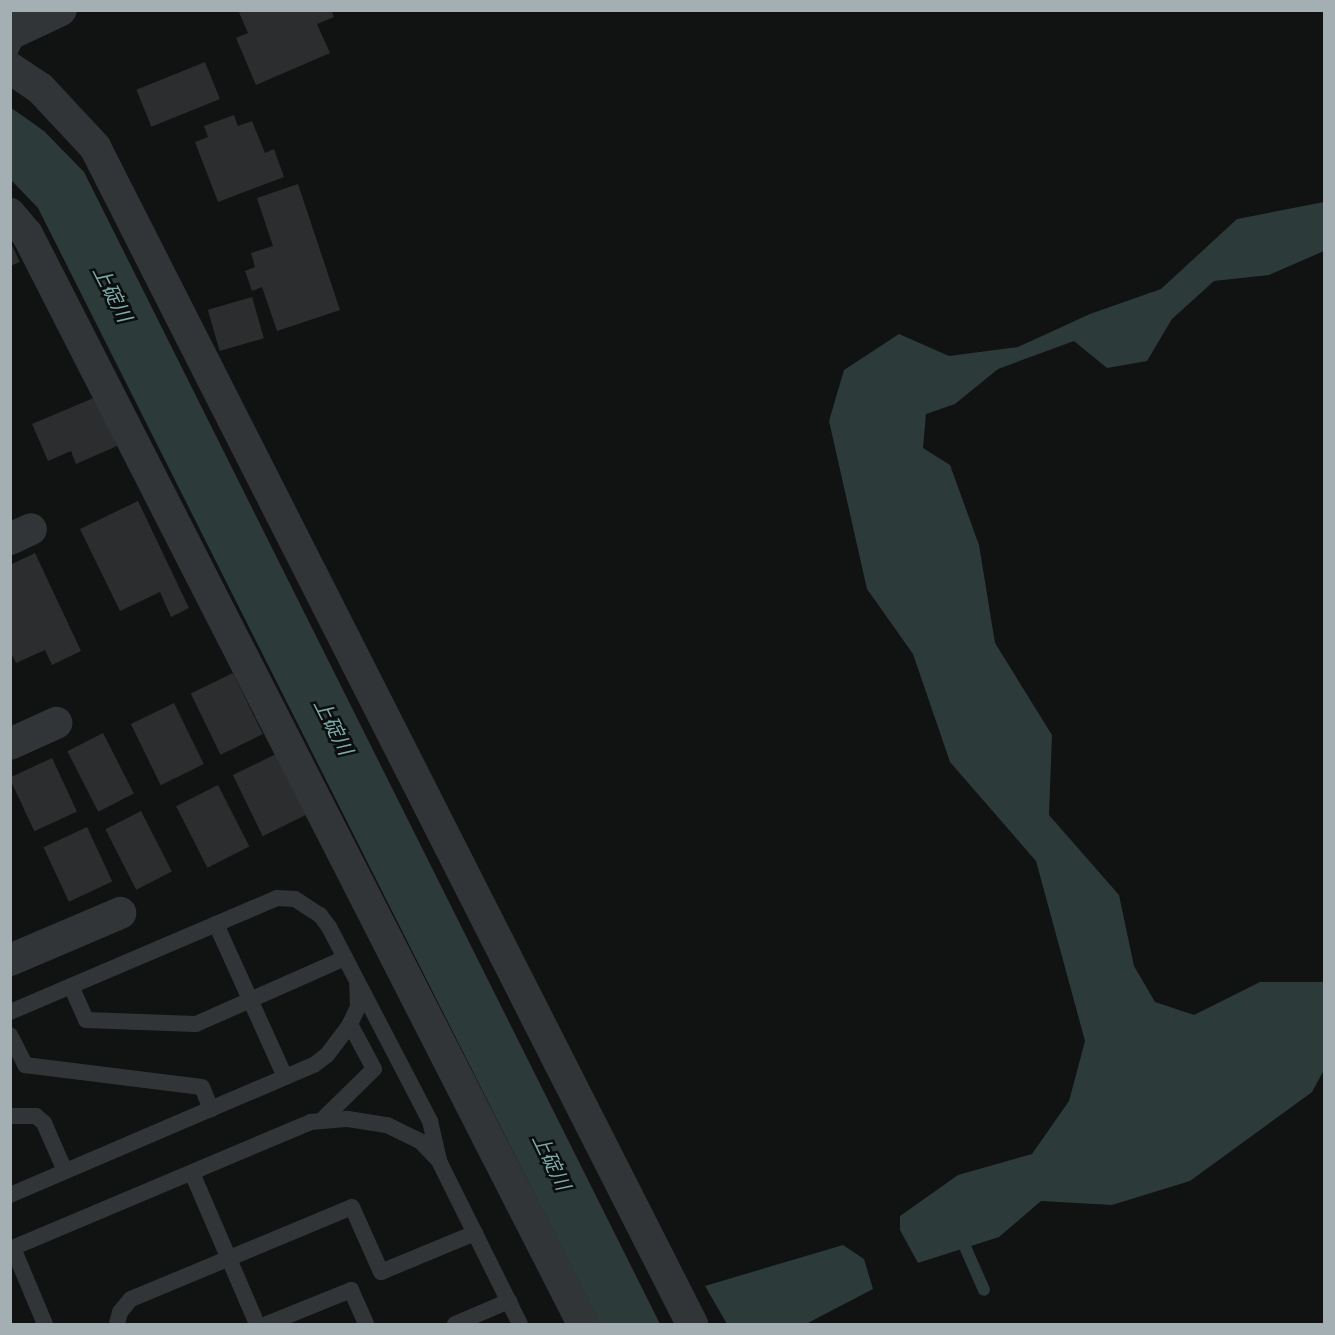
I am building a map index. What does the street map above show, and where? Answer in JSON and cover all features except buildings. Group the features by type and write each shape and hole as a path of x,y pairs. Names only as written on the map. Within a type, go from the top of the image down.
{"street":[{"path":"10,34 56,12"},
{"path":"10,68 40,88 95,147 692,1324"},
{"path":"10,214 27,234 583,1324"},
{"path":"10,744 56,723"},
{"path":"10,960 120,913"}],"lane":[{"path":"10,1012 277,898 295,899 320,915 381,1021 430,1121 439,1161 520,1324"},
{"path":"216,924 285,1077"},
{"path":"71,986 86,1020 196,1024 345,958"},
{"path":"10,1195 285,1077 327,1055 350,1024 358,1007 357,982"},
{"path":"321,1121 374,1069 350,1024"},
{"path":"10,1035 25,1065 201,1087 211,1109"},
{"path":"10,1116 36,1116 44,1124 65,1171"},
{"path":"45,1324 12,1249 192,1173 321,1121 348,1119 387,1125 420,1141 439,1161"},
{"path":"192,1173 256,1324"},
{"path":"117,1324 120,1312 131,1299 352,1207 381,1272 475,1233"},
{"path":"267,1324 351,1290 366,1324"},
{"path":"455,1324 508,1301"}],"water":[{"name":"上碇川","path":"10,107 44,131 84,172 660,1324 600,1324 38,208 11,180"},
{"path":"1324,202 1324,251 1269,275 1214,281 1172,319 1147,361 1107,368 1074,341 998,369 955,404 926,414 923,448 950,465 979,545 995,643 1052,735 1049,815 1119,895 1134,966 1155,1002 1194,1015 1260,982 1324,982 1324,1070 1312,1092 1190,1181 1112,1205 1041,1201 999,1237 918,1263 900,1230 900,1216 958,1175 1032,1154 1069,1101 1085,1041 1036,861 950,762 913,654 867,589 829,421 844,370 899,334 949,356 1018,347 1090,314 1161,289 1237,219"},
{"path":"843,1245 864,1259 873,1289 806,1324 727,1324 705,1286"}],"waterway":[{"path":"10,56 20,35 12,10"},
{"path":"959,1233 984,1290"}]}
